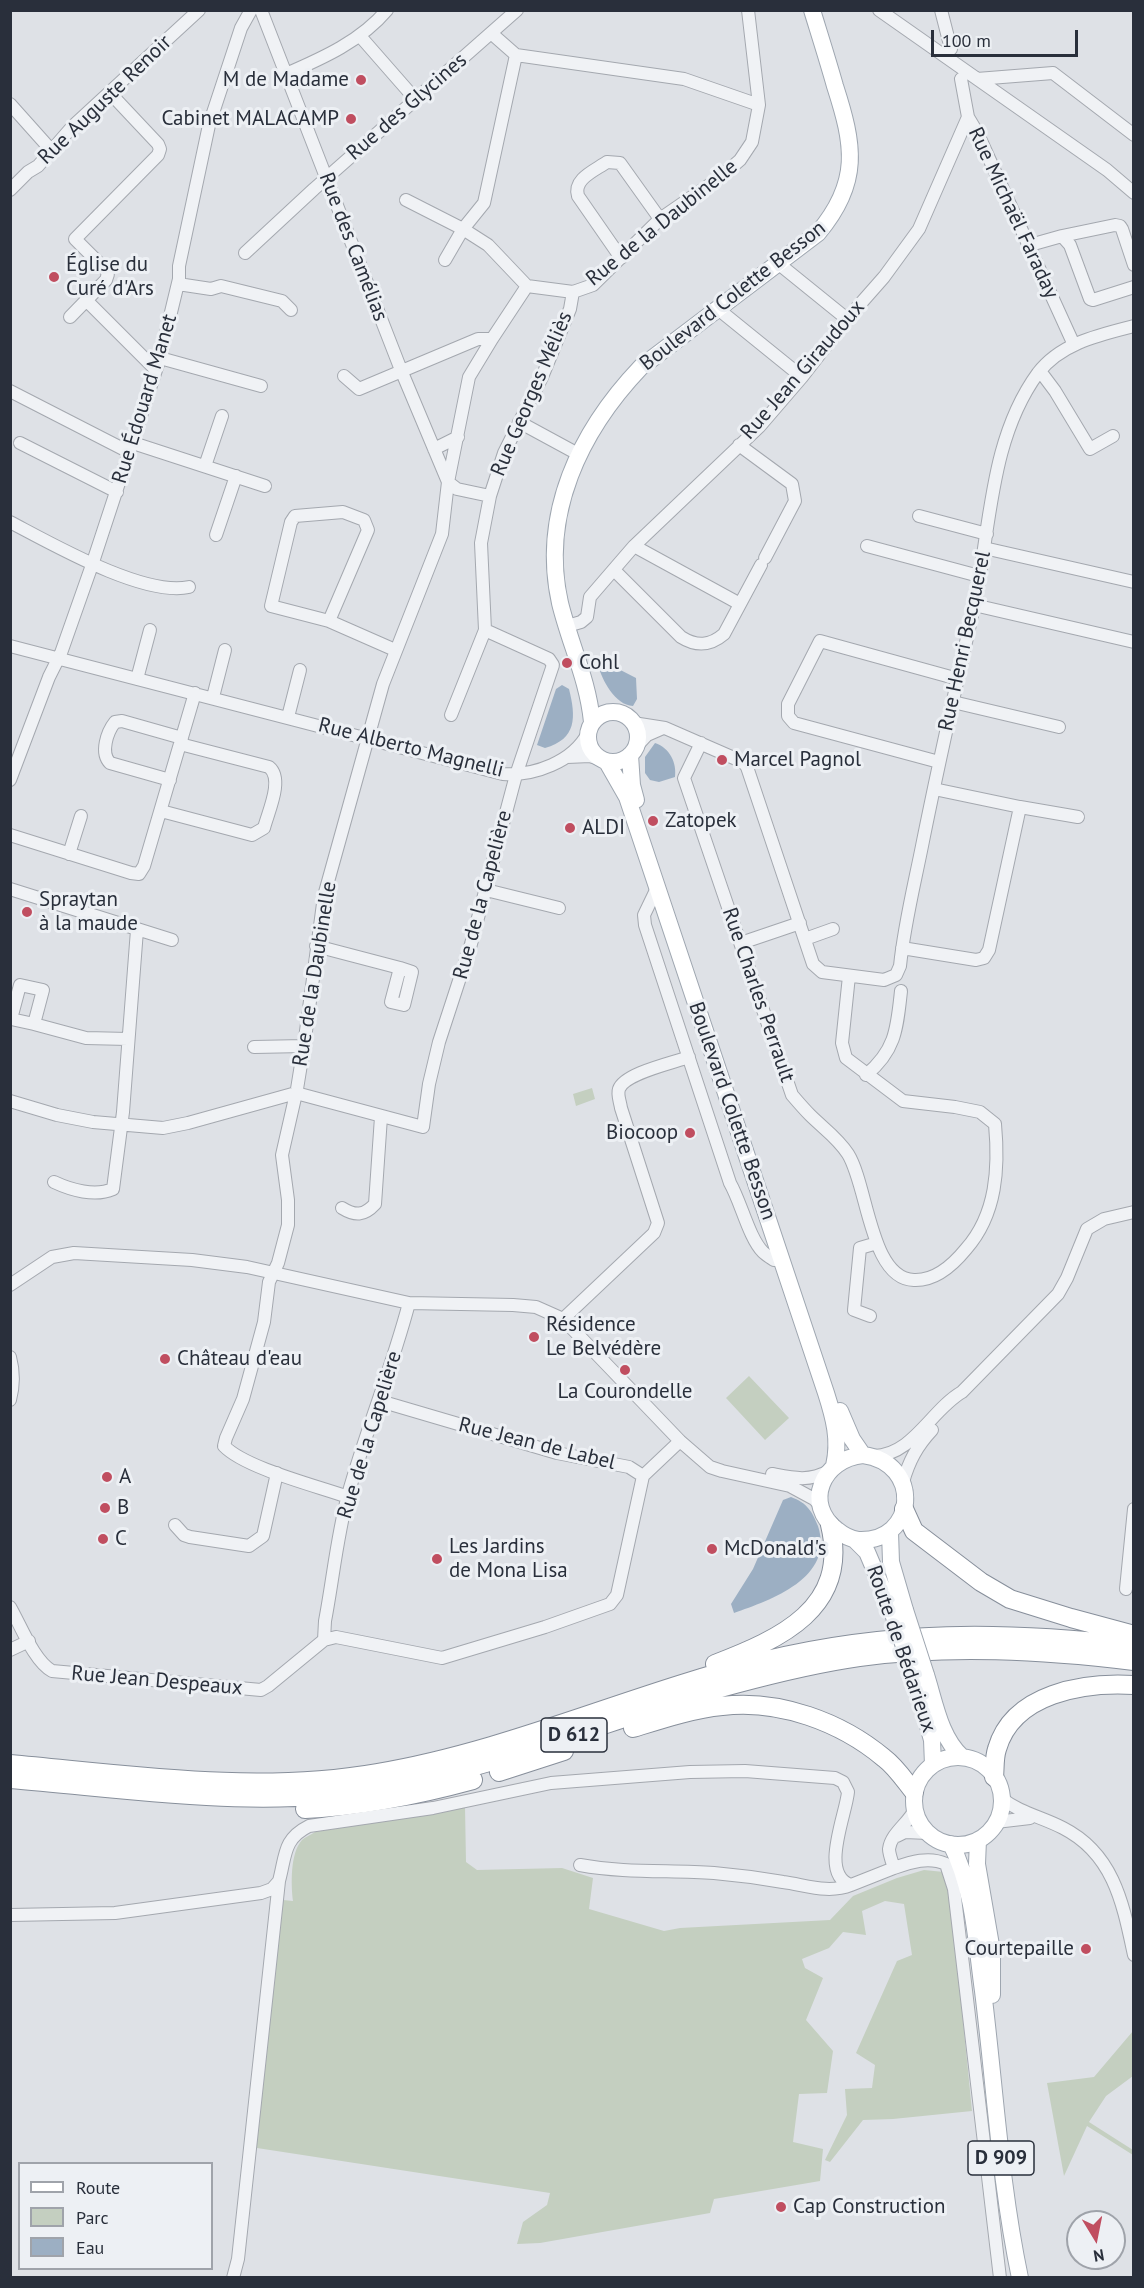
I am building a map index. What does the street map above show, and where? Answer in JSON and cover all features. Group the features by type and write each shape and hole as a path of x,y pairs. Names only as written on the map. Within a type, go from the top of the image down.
{"highway":[{"path":"904,1509 914,1531 981,1582 1010,1599 1134,1635"},
{"path":"429,1763 542,1721 698,1671 784,1631 807,1615 823,1594 833,1569 835,1545 830,1525"},
{"name":"D 612","path":"10,1764 196,1780 281,1782 360,1776 429,1763 503,1742 727,1671 803,1652 853,1643 977,1635 1056,1638 1134,1646"},
{"name":"D 612","path":"19,1780 240,1797 315,1796 409,1782 466,1769 732,1685 795,1669 849,1659 902,1653 966,1650 1035,1652 1134,1661"},
{"path":"994,1777 996,1751 1001,1737 1019,1715 1041,1700 1063,1691 1098,1685 1134,1685"},
{"path":"19,1780 66,1791 185,1805 254,1809 339,1806 430,1791 534,1761 655,1722 721,1706 740,1704 777,1707 844,1731 886,1759 914,1800"}],"main road":[{"name":"Boulevard Colette Besson","path":"590,728 583,673 556,584 554,561 560,509 566,484 578,454 603,412 641,368 819,233 831,219 848,177 851,154 848,129 812,10"},
{"name":"Boulevard Colette Besson","path":"583,673 610,712"},
{"path":"610,712 623,714 633,723 638,735 633,752 624,760 603,760 590,747 590,728 597,717 610,712"},
{"name":"Boulevard Colette Besson","path":"633,752 634,794 769,1201 843,1421 852,1439 868,1455"},
{"name":"Boulevard Colette Besson","path":"603,760 627,797 754,1176 780,1264 836,1423 836,1454 831,1468"},
{"path":"868,1455 886,1461 896,1470 903,1482 906,1496 904,1509 890,1532 876,1538 855,1540 830,1525 823,1515 820,1493 831,1468 842,1459 868,1455"},
{"name":"Route de Bédarieux","path":"890,1532 891,1562 898,1611"},
{"name":"Route de Bédarieux","path":"855,1540 867,1552 898,1611 920,1676 945,1735 952,1748 962,1757"},
{"name":"Route de Bédarieux","path":"920,1676 932,1740 933,1765"},
{"path":"952,1757 962,1757 975,1760 986,1767 994,1777 1001,1798 1000,1810 996,1822 978,1840 965,1844 951,1844 928,1833 920,1823 914,1800 918,1782 933,1765 952,1757"},
{"name":"D 909","path":"978,1840 977,1864 992,1951 988,2038"},
{"name":"D 909","path":"951,1844 969,1886 1008,2217 1020,2277"}],"street":[{"name":"Rue Auguste Renoir","path":"10,190 52,151 72,126 199,10"},
{"name":"Rue Édouard Manet","path":"10,780 15,750 58,659 117,492 158,364 178,284 179,266 209,125 241,28 251,10"},
{"name":"Rue des Camélias","path":"261,10 401,370 448,482"},
{"path":"286,74 325,57 360,36 387,10"},
{"name":"Rue des Glycines","path":"245,253 326,178 517,10"},
{"path":"879,10 1107,170 1134,193"},
{"path":"941,10 951,49"},
{"name":"Rue de la Daubinelle","path":"277,1473 233,1455 224,1446 243,1399 264,1322 269,1282 278,1263 288,1225 288,1200 282,1155 304,1046 324,896 383,684 442,534 448,482 469,377 527,286 573,292 593,285 660,219 718,179 740,160 752,142 759,105 748,11"},
{"path":"491,33 516,55 684,79 759,105"},
{"path":"360,36 416,100"},
{"path":"445,260 463,229 484,203 516,55"},
{"path":"977,79 1053,73 1134,135"},
{"name":"Rue Michaël Faraday","path":"961,79 968,117 1030,245 1074,345"},
{"path":"70,317 106,280 108,274 75,239 158,156 160,149 158,144 110,93"},
{"path":"10,104 52,151"},
{"name":"Rue Jean Giraudoux","path":"567,626 581,622 587,617 590,597 634,546 759,427 884,277 919,229 968,117"},
{"path":"958,137 977,132"},
{"path":"621,258 578,196 576,189 578,182 607,162 620,163 660,219"},
{"path":"406,200 463,229 488,245 527,286"},
{"path":"1030,245 1115,225 1120,226 1134,265"},
{"path":"1062,236 1070,245 1089,299 1093,300 1134,287"},
{"path":"779,264 847,319"},
{"path":"178,284 211,289 226,287 282,301 291,310"},
{"name":"Rue Georges Méliès","path":"451,716 485,630 481,543 490,496 504,453 570,309 573,292"},
{"path":"87,301 158,364 261,386"},
{"path":"718,309 802,377"},
{"name":"Rue Henri Becquerel","path":"849,976 884,980 896,975 900,966 939,762 974,605 999,460 1008,427 1021,400 1040,371 1053,357 1074,345 1134,326"},
{"path":"344,376 359,389 478,339 492,339"},
{"path":"1040,371 1055,391 1090,449 1113,436"},
{"path":"10,392 131,447 205,466 265,486"},
{"path":"205,466 222,416"},
{"path":"519,422 578,454"},
{"path":"434,449 458,437"},
{"path":"20,443 117,492"},
{"path":"614,570 681,636 692,643 704,645 716,641 724,634 795,501 792,484 739,446"},
{"path":"216,535 236,476"},
{"name":"Rue Georges Méliès","path":"448,482 457,489 490,496"},
{"path":"329,621 368,530 364,520 343,512 295,516 291,522 271,606 329,621 395,650"},
{"path":"919,516 987,534"},
{"path":"10,522 92,565 137,581 177,590 189,587"},
{"path":"634,546 740,604"},
{"path":"867,546 979,576"},
{"path":"984,548 1134,582"},
{"path":"974,605 1134,642"},
{"path":"137,679 150,630"},
{"name":"Rue de la Capelière","path":"381,1117 423,1127 429,1084 439,1042 471,944 516,775 553,665 549,659 485,630"},
{"path":"939,762 795,723 788,716 788,704 820,641 958,679"},
{"name":"Rue Alberto Magnelli","path":"10,646 503,774 516,775 542,768 567,757"},
{"path":"213,697 225,650"},
{"path":"288,717 300,670"},
{"path":"10,835 69,855 139,874 144,866 195,693"},
{"path":"953,702 1059,727"},
{"path":"161,811 252,835 264,828 276,780 274,772 268,767 122,721 115,722 104,752 105,758 110,763 170,780"},
{"path":"633,723 665,728 743,762 747,767 813,964 822,972 849,976"},
{"path":"567,757 582,743 590,728"},
{"path":"633,752 647,735 665,728"},
{"name":"Rue Charles Perrault","path":"701,743 684,778 792,1095 810,1116 837,1139 849,1155 856,1170 881,1256 894,1274 908,1280 923,1281 949,1267 968,1247 984,1223 993,1195 997,1141 995,1124 980,1112 903,1101 846,1058 842,1044 849,976"},
{"path":"567,757 590,756 603,760"},
{"path":"934,789 1078,817"},
{"path":"902,948 976,960 984,958 989,950 1020,807"},
{"path":"69,855 81,816"},
{"path":"657,888 644,915 645,925 730,1183 739,1198 762,1252 780,1264"},
{"path":"10,889 172,940"},
{"path":"486,890 559,908"},
{"path":"741,943 800,923"},
{"path":"805,939 833,929"},
{"path":"54,1182 71,1190 104,1192 113,1189 123,1112 137,930"},
{"path":"316,946 400,968"},
{"path":"866,1075 887,1053 896,1034 901,991"},
{"path":"34,1024 86,1038 128,1039"},
{"path":"254,1047 304,1046"},
{"path":"563,1319 654,1233 658,1223 621,1108 618,1095 620,1086 627,1078 689,1057"},
{"path":"10,1101 57,1115 93,1122 163,1128 296,1093 381,1117 375,1204 369,1211 359,1214 352,1214 342,1208"},
{"path":"754,1176 752,1188 754,1204 780,1264"},
{"path":"739,1198 754,1204"},
{"path":"868,1455 886,1456 917,1434 952,1398 962,1392 1058,1294 1088,1229 1104,1219 1134,1212"},
{"path":"870,1316 854,1310 860,1248 877,1243"},
{"path":"10,1285 52,1257 74,1253 192,1260 273,1272 409,1303 536,1307 563,1319 680,1441 710,1467 790,1486 814,1499 820,1505"},
{"name":"Rue de la Capelière","path":"324,1640 325,1621 348,1497 409,1303"},
{"path":"10,1357 14,1371 14,1389 10,1400"},
{"path":"903,1482 909,1461 921,1441 958,1402 962,1392"},
{"name":"Rue Jean de Label","path":"380,1401 557,1453 629,1467 644,1476 680,1441"},
{"path":"701,1458 807,1479 816,1478 831,1468"},
{"path":"175,1525 184,1535 190,1537 249,1546 257,1542 263,1536 277,1473 348,1497"},
{"path":"324,1640 336,1637 442,1658 588,1613 610,1604 618,1595 635,1508 644,1476"},
{"path":"1126,1589 1134,1509"},
{"name":"Rue Jean Despeaux","path":"10,1607 44,1667 52,1671 261,1690 324,1640"},
{"path":"10,1650 29,1641"},
{"path":"233,2277 238,2259 279,1881 290,1839 309,1826 433,1808 551,1783 719,1771 835,1778 843,1782 848,1792 838,1834 835,1857 837,1871 841,1879 851,1885"},
{"path":"1001,1798 1035,1818"},
{"path":"894,1868 889,1850 893,1838 907,1823 914,1800"},
{"path":"996,1822 1020,1818 1049,1821 1065,1829 1094,1851 1113,1879 1122,1900 1134,1955"},
{"path":"893,1838 905,1832 928,1833"},
{"path":"580,1865 612,1870 678,1871 746,1876 824,1889 840,1889 894,1868 927,1860 938,1860 946,1864 954,1889 1000,2277"},
{"path":"10,1916 126,1911 261,1893 272,1889 279,1881"}],"green space":[{"path":"592,1088 595,1099 576,1106 573,1094"},
{"path":"749,1376 789,1418 765,1440 726,1398"},
{"path":"465,1807 466,1862 477,1870 562,1868 593,1878 589,1909 664,1931 680,1928 830,1920 853,1896 924,1870 944,1872 951,1900 972,2111 863,2120 830,2162 825,2160 847,2115 845,2089 872,2088 875,2065 856,2053 897,1961 912,1955 904,1904 885,1901 862,1911 866,1935 843,1932 829,1948 802,1959 805,1968 823,1978 806,2020 833,2051 827,2093 799,2094 793,2142 823,2149 820,2181 714,2199 710,2213 540,2243 517,2244 523,2222 547,2205 550,2193 257,2148 256,2125 283,1900 293,1901 292,1869 298,1846 303,1839 315,1832"},
{"path":"1133,2031 1133,2076 1106,2096 1089,2122 1133,2150 1133,2155 1087,2126 1064,2176 1047,2083 1094,2077"}],"water":[{"path":"601,660 636,678 637,699 633,706 626,705 610,691 598,665"},
{"path":"562,685 569,689 573,709 572,726 563,739 545,748 537,745 556,689"},
{"path":"655,743 665,748 671,757 675,766 675,777 659,782 650,780 645,773 645,757"},
{"path":"791,1497 801,1502 814,1516 821,1544 817,1560 809,1573 796,1584 765,1601 734,1613 731,1604 753,1569 783,1500"}],"place":[{"name":"M de Madame","path":"361,80"},
{"name":"Cabinet MALACAMP","path":"351,119"},
{"name":"Église du Curé d'Ars","path":"54,277"},
{"name":"Cohl","path":"567,663"},
{"name":"Marcel Pagnol","path":"722,760"},
{"name":"Zatopek","path":"653,821"},
{"name":"ALDI","path":"570,828"},
{"name":"Spraytan à la maude","path":"27,912"},
{"name":"Biocoop","path":"690,1133"},
{"name":"Résidence Le Belvédère","path":"534,1337"},
{"name":"Château d'eau","path":"165,1359"},
{"name":"La Courondelle","path":"625,1370"},
{"name":"A","path":"107,1477"},
{"name":"B","path":"105,1508"},
{"name":"C","path":"103,1539"},
{"name":"McDonald's","path":"712,1549"},
{"name":"Les Jardins de Mona Lisa","path":"437,1559"},
{"name":"Courtepaille","path":"1086,1949"},
{"name":"Cap Construction","path":"781,2207"}]}
